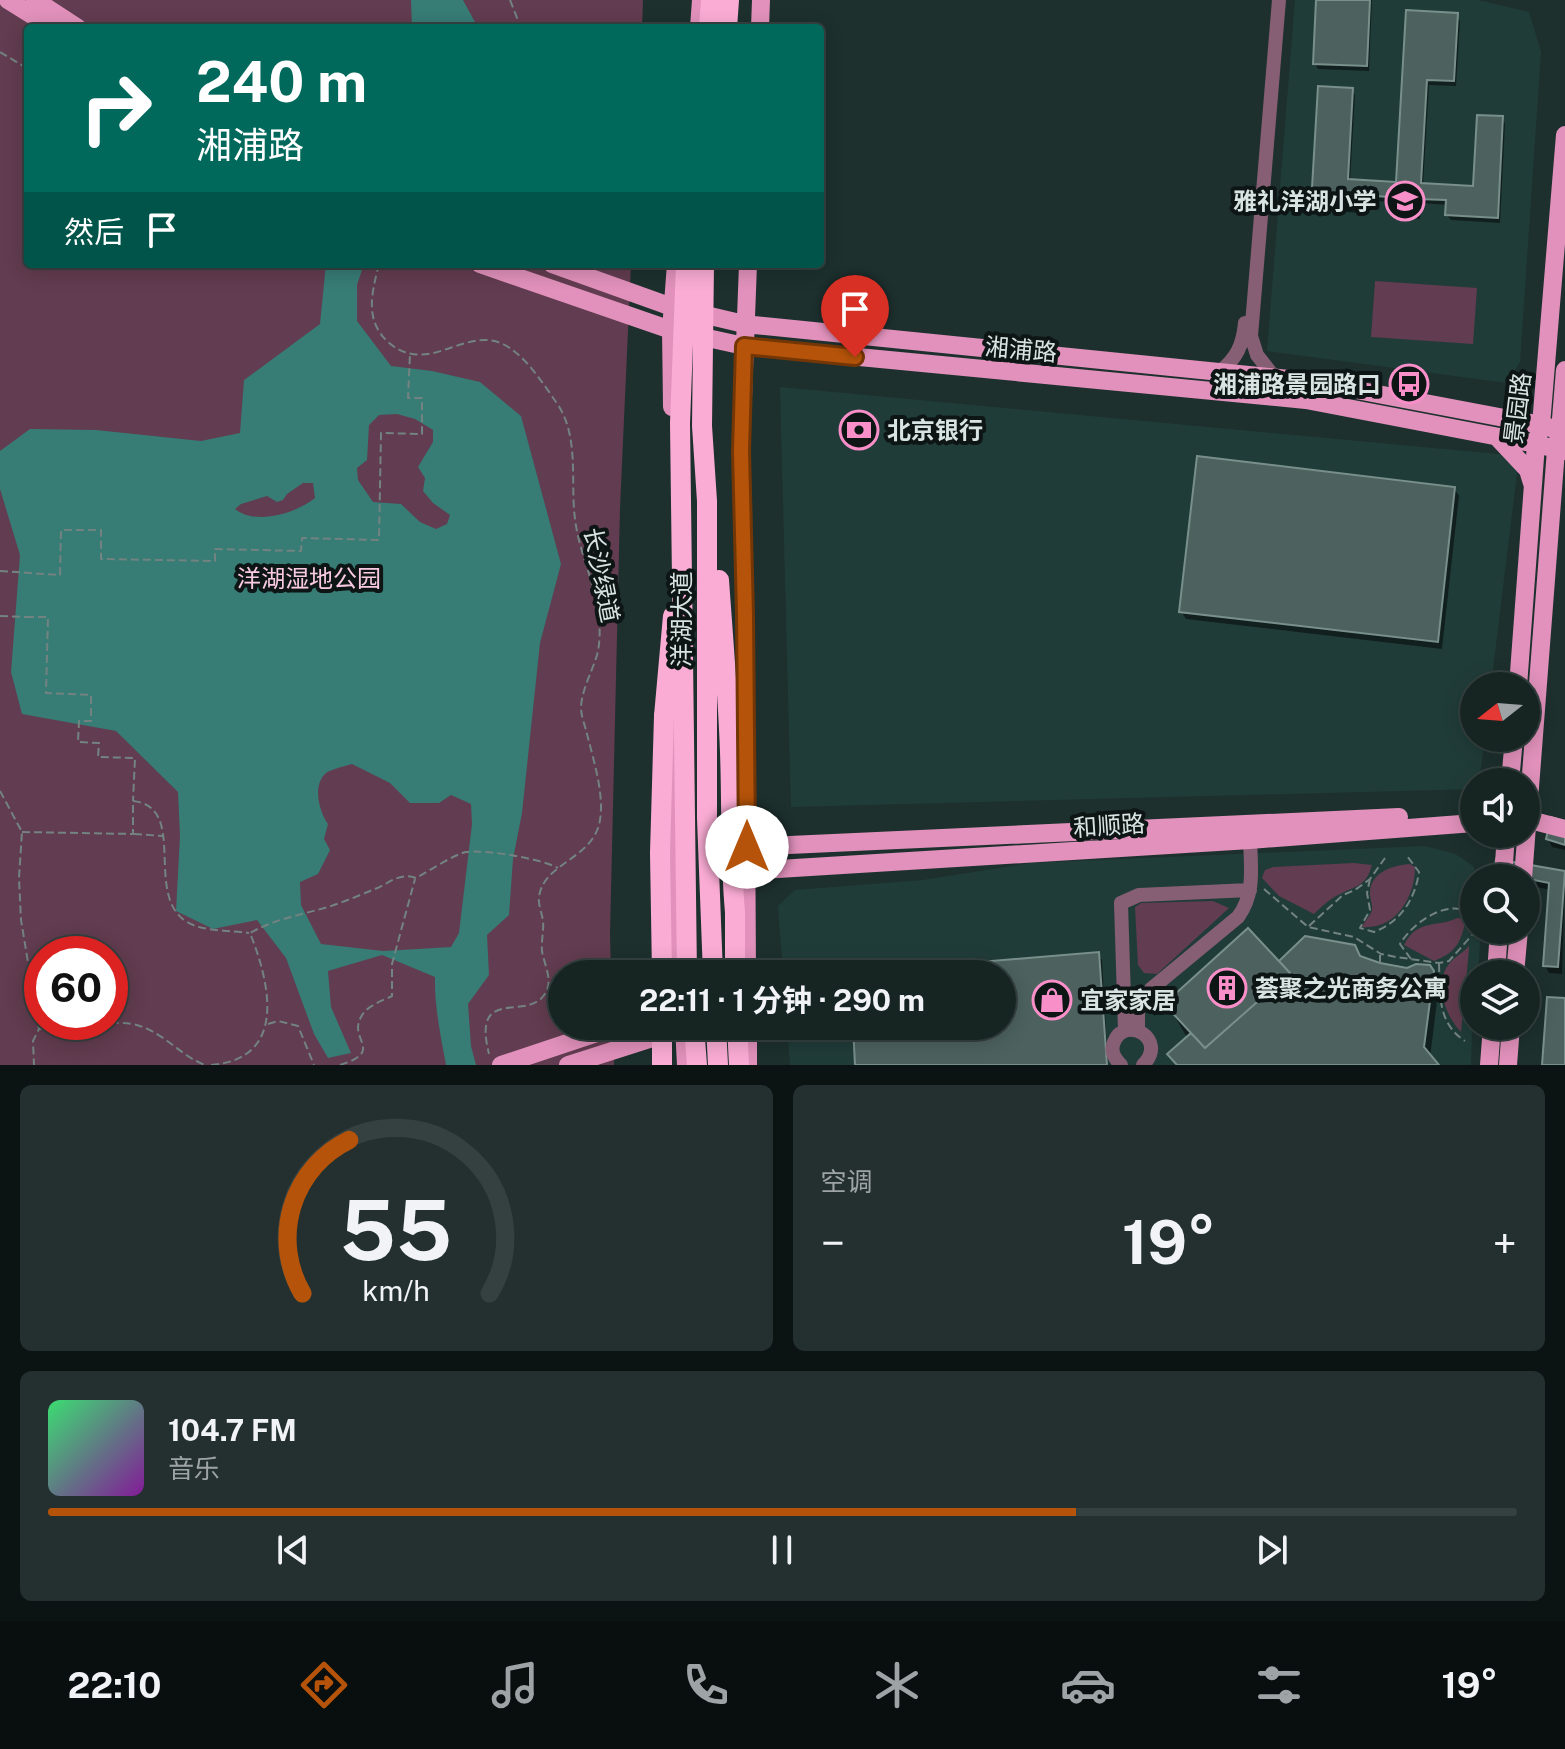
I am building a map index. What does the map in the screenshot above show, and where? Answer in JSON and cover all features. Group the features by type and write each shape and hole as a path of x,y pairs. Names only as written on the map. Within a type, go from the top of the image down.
{"highway":[{"path":"709,24 711,0"},
{"path":"727,24 729,0"},
{"name":"洋湖大道","path":"686,268 680,488 687,960"},
{"name":"洋湖大道","path":"704,268 702,426 707,501 707,818 712,960"},
{"path":"662,960 663,729 679,559 680,488"},
{"path":"707,501 717,551 725,642 735,960"},
{"path":"662,1040 662,1065"},
{"path":"690,1040 697,1065"},
{"path":"717,1040 718,1065"},
{"path":"738,1040 739,1065"}],"main road":[{"path":"8,0 47,24"},
{"path":"35,0 72,24"},
{"path":"699,24 701,0"},
{"path":"760,24 761,0"},
{"name":"景园路","path":"1519,672 1536,444 1541,425 1565,135"},
{"name":"湘浦路","path":"492,268 671,330 744,346 1306,400 1560,451"},
{"name":"湘浦路","path":"563,268 672,307 744,324 1309,381 1541,425 1562,432"},
{"path":"676,268 671,330 678,960"},
{"path":"747,960 741,451 748,268"},
{"name":"景园路","path":"1531,768 1565,370"},
{"path":"1496,436 1528,470 1533,485"},
{"path":"1552,502 1565,482"},
{"name":"和顺路","path":"747,847 1460,814"},
{"name":"和顺路","path":"747,871 1460,824"},
{"path":"1540,825 1565,829"},
{"path":"1540,828 1565,837"},
{"path":"501,1065 576,1040"},
{"path":"568,1065 646,1040"},
{"path":"686,1065 687,1040"},
{"path":"748,1040 748,1065"},
{"path":"1489,1065 1491,1040"},
{"path":"1508,1065 1510,1040"}],"street":[{"path":"1219,372 1235,358 1244,336 1273,0"},
{"path":"1275,378 1257,355 1251,336 1279,0"},
{"path":"1132,1030 1138,1009 1151,989 1238,917 1248,904 1256,889 1250,840"},
{"path":"1132,1030 1121,903 1139,895 1256,889"},
{"path":"1121,1065 1114,1056 1113,1044 1120,1034 1132,1030 1148,1038 1151,1044 1150,1057 1143,1065"}],"path":[{"path":"510,0 519,24"},
{"path":"0,52 24,67"},
{"path":"0,571 60,575 61,530 101,530 101,559 215,561 215,549 301,551 302,538 379,540 381,433 422,434 422,398 408,398 410,354 383,338 371,314 371,295 378,268"},
{"name":"长沙绿道","path":"410,354 429,355 473,341 502,344 521,357 559,406 568,428 573,456 574,517 599,615 598,651 581,710 601,803 599,826 589,846 543,884 539,900 543,920 542,949 549,981 546,993 536,1002 500,1009 492,1014 486,1024 485,1039 492,1065"},
{"path":"0,616 48,617 46,693 91,695 91,721 79,721 78,742 99,743 98,757 135,758 133,834"},
{"path":"0,791 22,832 19,878 24,938"},
{"path":"133,801 140,801 159,819 164,836 166,894 172,908 186,921 199,927 250,933 270,922 327,907 380,888 399,876 416,878 465,852 541,860 559,869"},
{"path":"22,832 164,836"},
{"path":"1370,879 1367,893 1370,910 1360,928 1374,932 1394,923 1417,888 1417,866 1407,856"},
{"path":"1308,927 1343,895 1370,879 1385,858"},
{"path":"340,1065 358,1060 362,1054 364,1045 358,1024 361,1015 392,996 392,964 416,878"},
{"path":"1256,889 1308,927 1354,937 1381,954 1439,963 1449,961 1464,944"},
{"path":"1411,960 1400,944 1410,930 1439,911 1460,909"},
{"path":"211,1065 223,1064 256,1046 267,1024 269,1004 266,979 250,933"},
{"path":"1380,963 1381,954"},
{"path":"1439,963 1438,996 1445,1018 1455,1035 1465,1041"},
{"path":"267,1024 278,1021 298,1026 314,1065"},
{"path":"128,1024 139,1025 171,1043 192,1060 205,1065"},
{"path":"34,1040 34,1065"}],"shaded area":[{"name":"雅礼洋湖小学","path":"1295,0 1478,0 1529,12 1541,52 1520,362 1507,383 1267,351"},
{"path":"780,387 1519,456 1493,672 1460,672 1460,752 1483,752 1481,768 1460,768 1460,789 791,807"},
{"path":"1425,846 1455,854 1470,864 1460,864 1460,944 1480,944 1479,960 1460,960 1460,1040 1472,1040 1471,1065 790,1065 788,1040 1016,1040 1016,960 782,960 778,906 795,890 923,880 1031,863"}],"green space":[{"name":"洋湖湿地公园","path":"0,0 643,0 642,24 24,24 24,268 631,268 620,508 611,960 548,960 548,1040 613,1040 614,1065 0,1065"},
{"path":"1375,281 1477,288 1473,344 1371,337"},
{"path":"1410,864 1415,867 1414,879 1401,910 1384,923 1362,927 1372,910 1370,891 1375,879 1390,868"},
{"path":"1372,865 1364,881 1333,898 1314,914 1279,896 1262,878 1265,870 1273,867"},
{"path":"1213,901 1229,908 1157,974 1144,973 1138,965 1135,907 1141,903"},
{"path":"1460,918 1460,938 1453,950 1442,958 1434,961 1404,945 1409,936 1422,927"},
{"path":"1469,946 1468,960 1460,960 1460,1031 1446,1009 1442,991 1444,972 1453,959"}],"water":[{"path":"411,0 463,0 476,24 412,24"},
{"path":"326,268 363,268 357,285 357,321 391,366 480,382 521,416 561,564 540,643 509,915 487,935 489,975 468,1004 471,1046 476,1065 446,1065 435,977 382,955 328,971 331,1007 351,1053 328,1058 314,1034 286,958 257,920 213,929 176,911 180,836 178,792 116,731 22,714 11,672 20,555 0,489 0,451 30,429 96,430 201,441 240,433 244,380 320,324","holes":["397,414 415,419 433,430 433,442 418,467 425,478 423,491 450,515 447,524 436,529 420,522 401,504 373,502 358,480 357,468 367,460 369,425 379,415","303,483 313,483 315,498 287,513 254,517 235,509 267,496 277,502 283,500","352,764 390,783 410,803 439,803 451,795 471,804 472,824 459,933 451,947 383,951 321,944 301,905 300,882 318,874 330,850 324,839 328,824 320,805 319,784 326,773"]}],"building":[{"path":"1316,0 1370,0 1367,66 1313,64"},
{"path":"1406,10 1458,13 1454,81 1427,80 1421,183 1473,186 1477,115 1503,116 1498,218 1445,215 1446,200 1418,199 1418,214 1389,212 1390,197 1359,195 1359,208 1311,205 1318,86 1353,88 1348,179 1396,182"},
{"path":"1197,456 1455,487 1438,642 1179,612"},
{"path":"1551,817 1565,821 1565,845 1546,839"},
{"path":"1496,859 1525,864 1495,864"},
{"path":"1540,867 1565,871 1558,967 1543,966 1549,883 1540,881"},
{"name":"荟聚之光商务公寓","path":"1248,928 1290,973 1205,1048 1164,1004"},
{"path":"1305,936 1355,945 1360,956 1380,963 1407,968 1416,964 1430,965 1434,971 1424,1047 1439,1065 1177,1065 1167,1054 1191,1033 1205,1048 1290,973 1279,961"},
{"name":"宜家家居","path":"1099,952 1107,1065 855,1065 854,1040 1016,1040 1016,960 1004,960"},
{"path":"1547,997 1565,998 1565,1065 1542,1065"}],"place":[{"name":"雅礼洋湖小学","path":"1405,201"},
{"name":"湘浦路景园路口","path":"1409,384"},
{"name":"北京银行","path":"859,430"},
{"name":"荟聚之光商务公寓","path":"1227,988"},
{"name":"宜家家居","path":"1052,1000"}],"route":[{"path":"747,847 741,451 744,346 855,357"}]}
